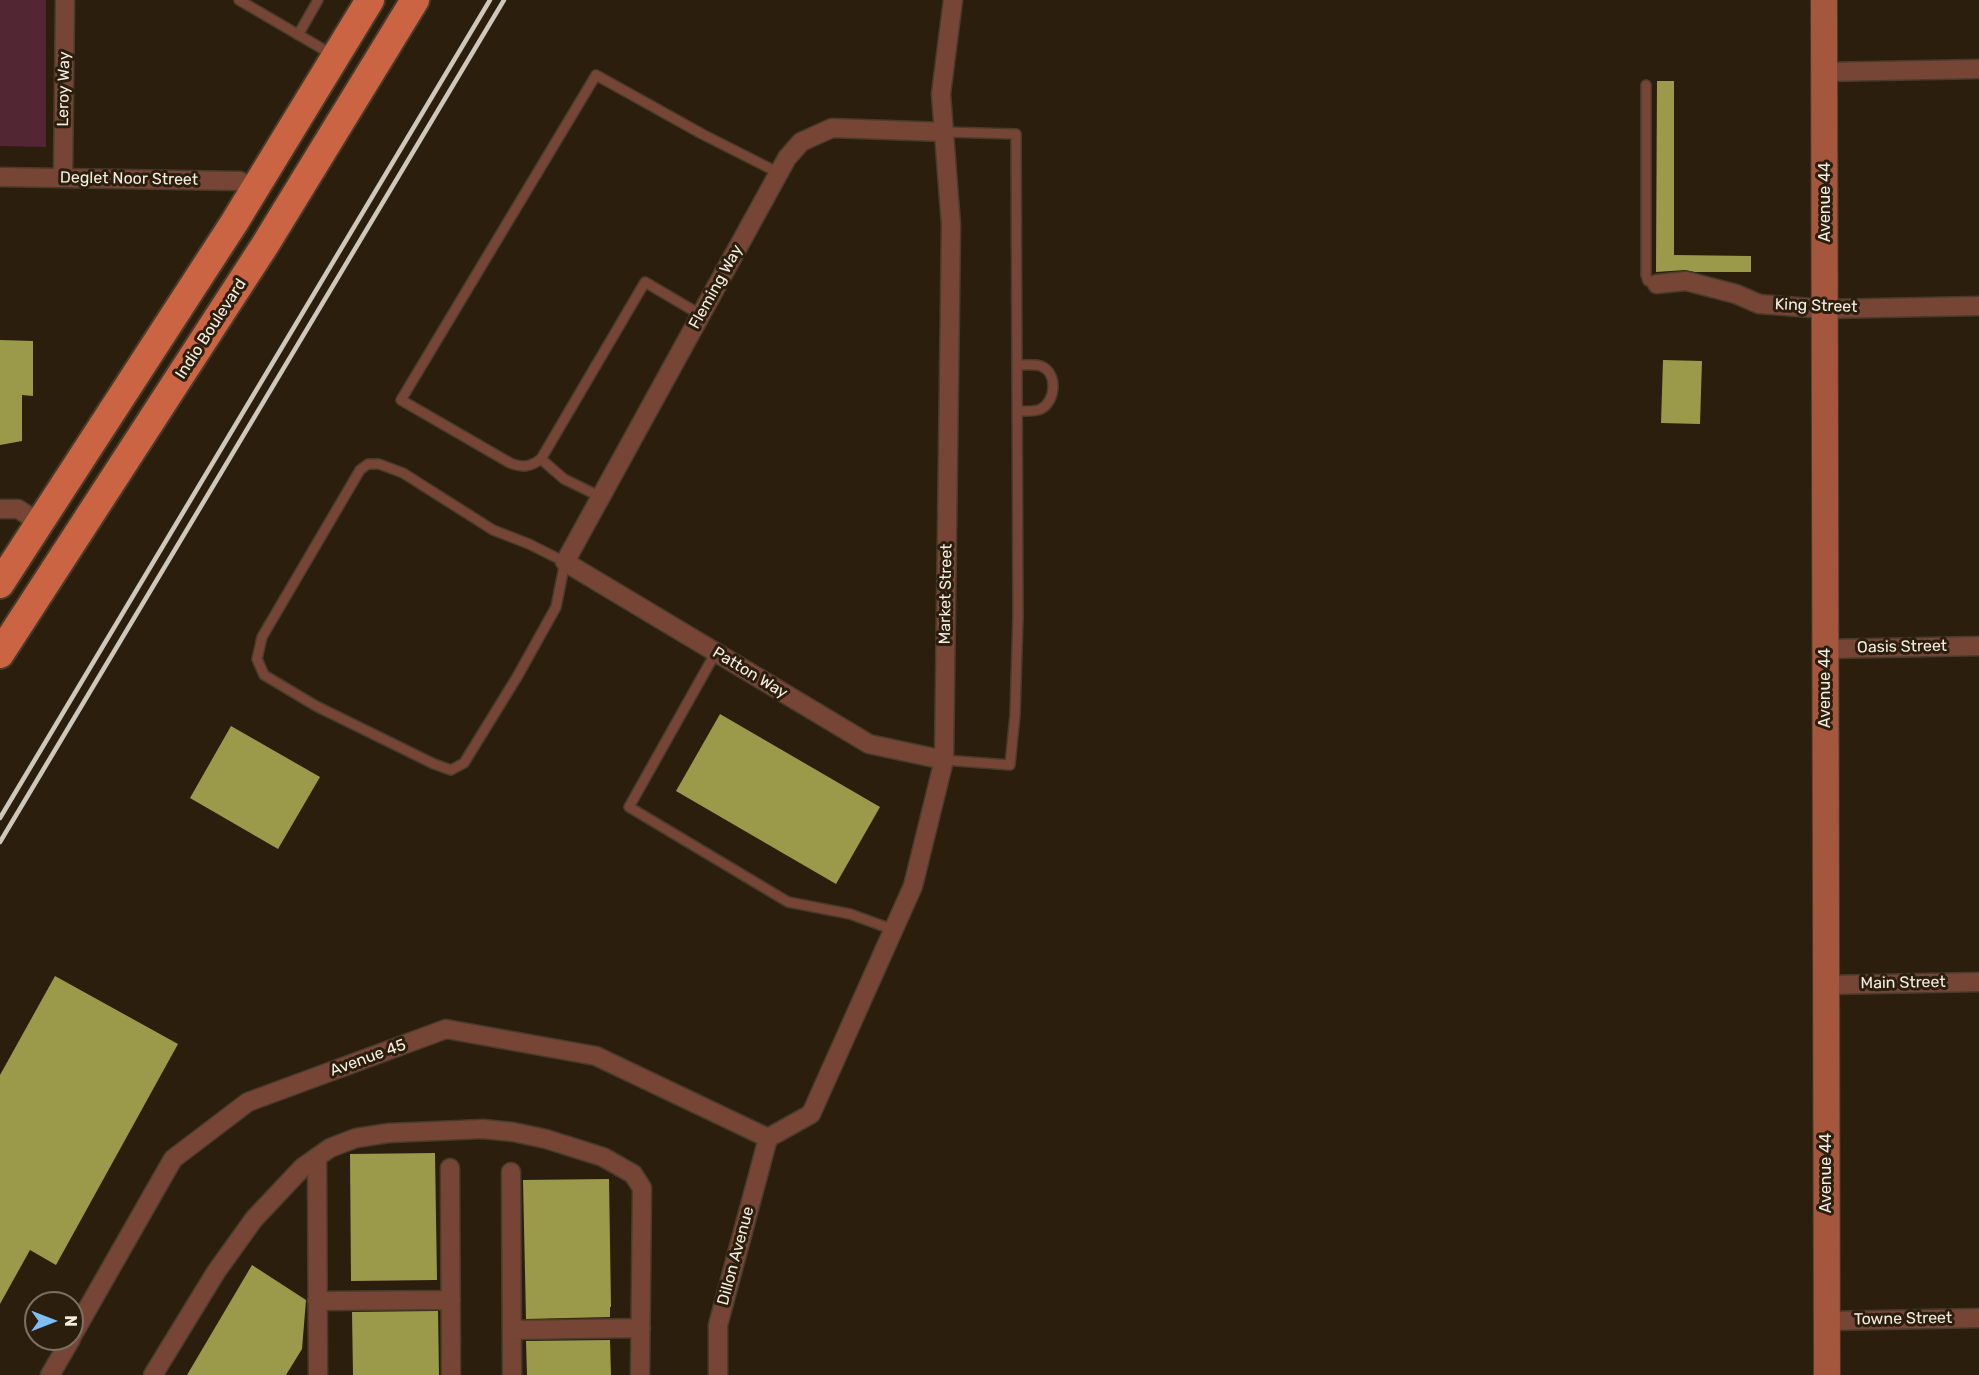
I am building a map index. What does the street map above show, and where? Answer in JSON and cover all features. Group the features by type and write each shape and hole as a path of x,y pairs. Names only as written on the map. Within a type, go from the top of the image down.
{"main road":[{"path":"0,584 255,191 370,0"},
{"path":"378,60 398,0"},
{"name":"Indio Boulevard","path":"0,654 259,255 415,0"},
{"path":"255,191 287,179 320,156"},
{"path":"178,381 199,323 253,235 259,213 255,191"},
{"path":"40,523 72,514 108,489"},
{"path":"0,627 40,565 44,544 40,523"}],"street":[{"name":"Leroy Way","path":"63,178 65,0"},
{"name":"Market Street","path":"768,1138 811,1114 913,886 944,760 951,225 941,94 953,0"},
{"name":"Avenue 44","path":"1824,0 1827,1375"},
{"path":"1824,72 1979,69"},
{"name":"Fleming Way","path":"565,562 787,158 801,142 832,128 944,132"},
{"name":"Deglet Noor Street","path":"0,177 240,181 255,191"},
{"name":"King Street","path":"1657,284 1686,281 1736,294 1759,304 1825,309 1979,306"},
{"path":"0,509 18,509 40,523"},
{"name":"Patton Way","path":"565,562 869,744 944,760"},
{"name":"Oasis Street","path":"1826,649 1979,646"},
{"name":"Main Street","path":"1826,985 1979,982"},
{"name":"Avenue 45","path":"84,1315 173,1159 248,1102 446,1029 596,1056 768,1138"},
{"path":"153,1375 216,1272 254,1219 303,1167 330,1148 356,1138 378,1134 483,1130 513,1132 546,1139 603,1157 633,1174 642,1188 640,1375"},
{"name":"Dillon Avenue","path":"717,1375 718,1325 768,1138"},
{"path":"317,1157 318,1375"},
{"path":"450,1167 451,1375"},
{"path":"511,1172 512,1375"},
{"path":"317,1301 451,1300"},
{"name":"Towne Street","path":"1827,1321 1979,1318"},
{"path":"512,1330 641,1328"},
{"name":"Avenue 45","path":"51,1375 64,1351"}],"lane":[{"path":"239,0 336,57"},
{"path":"298,35 318,0"},
{"path":"701,315 645,282 541,459 525,467 510,463 401,400 596,75 779,173"},
{"path":"1646,85 1646,274 1648,281 1657,284"},
{"path":"944,132 1016,134 1018,616 1015,715 1010,765 944,760"},
{"path":"1017,365 1040,366 1049,372 1053,383 1053,393 1040,410 1017,411"},
{"path":"541,459 564,479 601,497"},
{"path":"368,464 379,464 403,474 493,530 529,544 565,562 556,608 464,763 452,770 434,764 316,706 264,675 257,659 262,637 360,470 368,464"},
{"path":"716,652 628,807 788,902 850,914 894,930"}],"shaded area":[{"path":"0,0 46,0 46,147 0,146"}],"building":[{"path":"1657,81 1674,81 1674,255 1751,256 1751,272 1685,270 1656,272"},
{"path":"0,340 33,341 33,396 22,395 22,441 0,445"},
{"path":"1663,360 1702,361 1700,424 1661,423"},
{"path":"720,714 880,807 836,884 676,791"},
{"path":"231,726 320,777 278,849 190,798"},
{"path":"55,976 178,1044 56,1265 30,1250 0,1304 0,1075"},
{"path":"435,1153 437,1280 351,1281 350,1154"},
{"path":"609,1179 610,1317 526,1319 523,1180"},
{"path":"252,1265 306,1300 302,1349 286,1375 187,1375"},
{"path":"438,1311 439,1375 353,1375 352,1312"},
{"path":"610,1340 611,1375 527,1375 526,1341"}],"railway":[{"path":"0,818 490,0"},
{"path":"0,842 504,0"}]}
